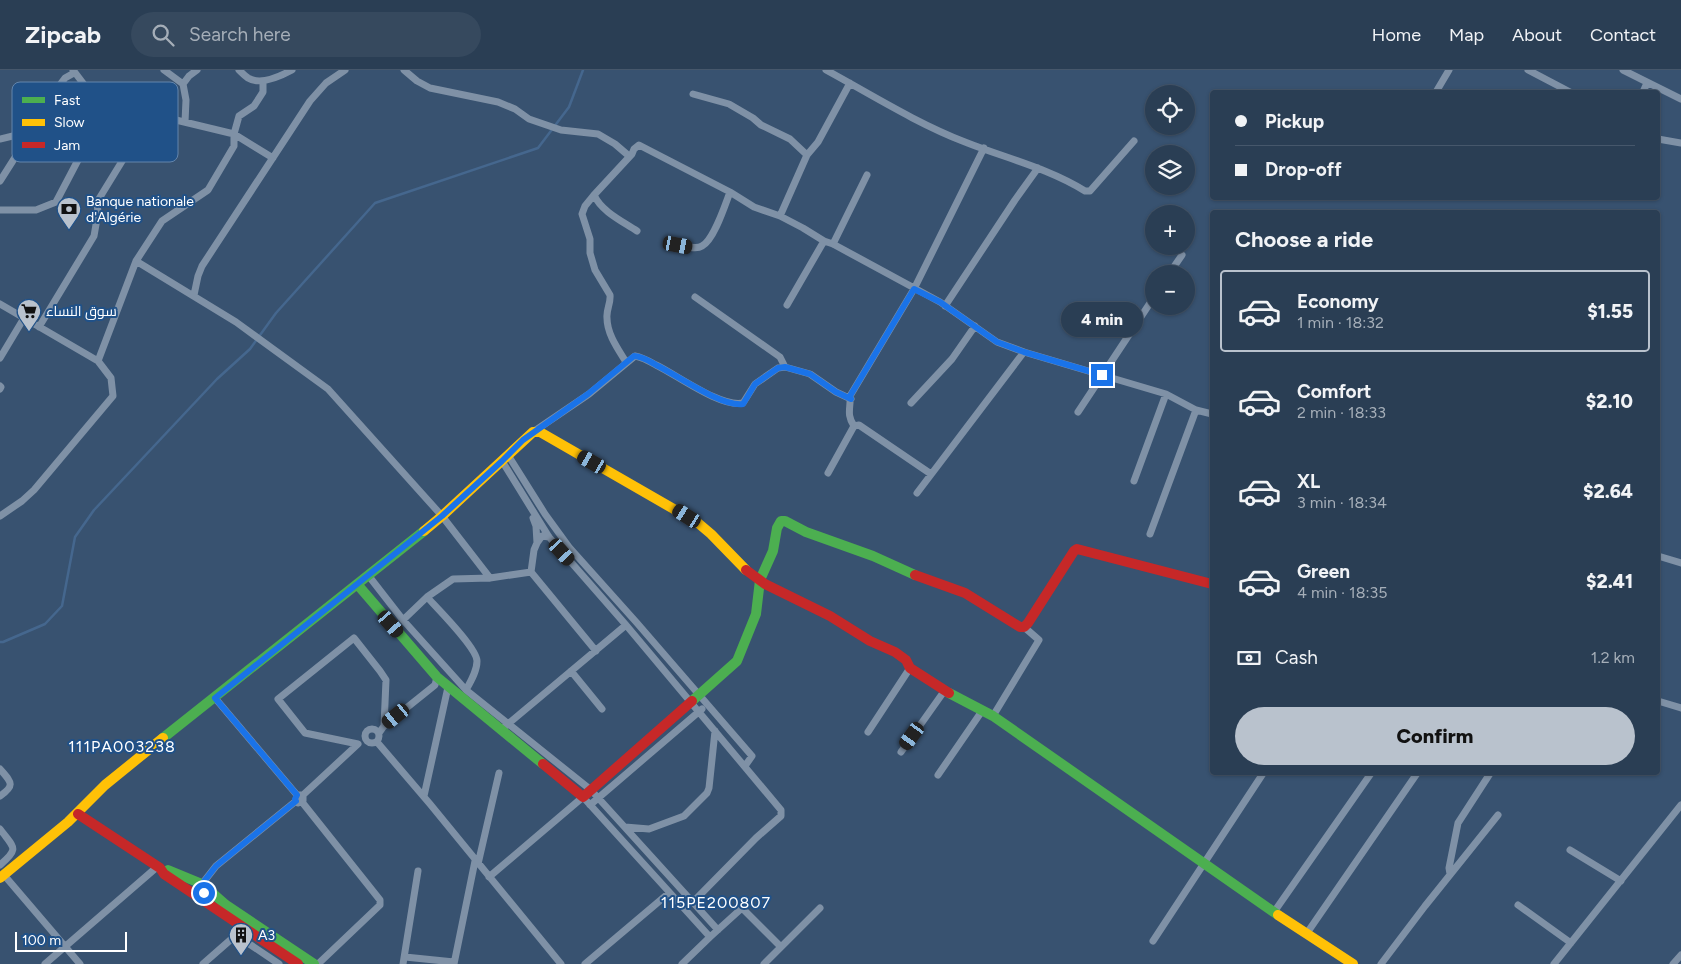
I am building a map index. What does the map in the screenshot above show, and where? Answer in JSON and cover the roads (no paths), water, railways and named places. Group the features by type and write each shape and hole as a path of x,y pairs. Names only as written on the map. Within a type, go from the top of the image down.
{"street":[{"path":"164,70 183,84 186,100 185,122"},
{"path":"183,84 197,70"},
{"path":"239,70 247,78 254,81 263,81 292,70"},
{"path":"194,295 202,266 315,94 326,83 345,70"},
{"path":"404,70 417,81 430,88 498,102 529,119 562,130 598,134 615,144 629,156"},
{"path":"826,70 900,112 966,143 1050,172 1085,191 1090,191 1134,141"},
{"path":"1437,90 1449,70"},
{"path":"1528,70 1566,90"},
{"path":"1623,70 1681,99"},
{"path":"62,82 73,71 82,82"},
{"path":"98,361 136,261 162,220 208,190 234,146 234,134 240,116 254,106 263,92 263,81"},
{"path":"780,216 806,155 818,142 850,83"},
{"path":"1643,90 1647,83"},
{"path":"693,94 729,104 761,125 790,139 806,155"},
{"path":"178,120 234,134 273,158"},
{"path":"1660,139 1681,143"},
{"path":"626,362 616,346 607,324 606,316 611,299 595,270 590,252 590,239 582,214 585,206 594,195 634,149 639,146 730,192 754,207 780,216 940,302 997,342 1024,352 1166,394 1196,410 1210,414"},
{"path":"854,426 848,409 850,396 914,289 984,148"},
{"path":"0,181 12,162"},
{"path":"0,210 36,210 56,202 77,162"},
{"path":"39,327 94,236 98,213 97,202 122,162"},
{"path":"945,306 1038,168"},
{"path":"833,244 868,175"},
{"path":"678,245 696,248 702,247 708,242 730,192"},
{"path":"594,195 606,210 637,231"},
{"path":"787,305 824,241"},
{"path":"1176,265 1182,256"},
{"path":"136,261 236,322 319,382 337,398 442,516 490,578"},
{"path":"695,297 780,357 785,367"},
{"path":"0,304 98,361 111,378 113,396 34,490 22,502 0,516"},
{"path":"1078,412 1145,310"},
{"path":"0,358 24,318"},
{"path":"911,403 952,359 975,326"},
{"path":"917,492 1024,352"},
{"path":"80,964 2,877 78,814 119,773 442,516 533,432 588,394 634,356 638,356 710,395 737,404 743,404 755,384 778,368 785,367 810,374 836,392 851,399"},
{"path":"1134,481 1166,394"},
{"path":"1150,534 1196,410"},
{"path":"854,426 859,425 931,474"},
{"path":"828,473 854,426"},
{"path":"533,432 540,432 698,523 760,580 777,591 796,598 830,616 870,641 895,652 906,660 910,668 945,690 993,716 1274,912 1353,964"},
{"path":"505,458 527,502 549,537 626,624 781,810 781,816 756,838 693,902"},
{"path":"505,458 568,547 752,756 745,766"},
{"path":"527,502 536,526 537,543"},
{"path":"489,877 586,801 736,661 756,614 760,580 773,551 781,521 866,553 927,580 965,593 1020,627 1024,627 1039,640 993,716"},
{"path":"549,537 542,536 537,543 534,550 531,572 596,651"},
{"path":"1024,627 1077,549 1210,583"},
{"path":"1660,557 1681,563"},
{"path":"403,620 427,597 453,579 490,578 531,572"},
{"path":"368,575 403,620 466,690 586,801 710,937"},
{"path":"357,584 437,677 448,687 506,726 595,793 718,930"},
{"path":"427,597 470,645 478,659 475,671 466,690"},
{"path":"506,726 626,624"},
{"path":"358,744 305,733 278,699 354,638 386,680 384,726"},
{"path":"868,732 910,668"},
{"path":"571,671 602,709"},
{"path":"377,742 379,733 384,726 435,685 437,677"},
{"path":"424,796 448,687"},
{"path":"901,752 945,690"},
{"path":"215,698 299,798 380,900 380,905 318,964"},
{"path":"1660,702 1681,708"},
{"path":"595,793 707,704"},
{"path":"938,775 982,711"},
{"path":"366,740 365,733 368,730 373,729 379,733"},
{"path":"625,827 649,829 684,816 707,793 715,731"},
{"path":"366,740 370,743 377,742"},
{"path":"199,897 204,893 204,886 216,866 299,798 358,744 366,740"},
{"path":"377,742 424,796 561,964"},
{"path":"0,770 11,781 11,785 9,790 0,796"},
{"path":"418,872 404,961 454,963 499,773"},
{"path":"1152,942 1262,775"},
{"path":"1274,912 1370,775"},
{"path":"1307,933 1416,775"},
{"path":"1450,874 1449,868 1458,823 1489,775"},
{"path":"1554,964 1681,805"},
{"path":"78,814 158,867 191,879 204,886 226,905 242,927 279,964"},
{"path":"1381,964 1498,815"},
{"path":"0,829 13,846 14,851 0,865"},
{"path":"1570,850 1621,881"},
{"path":"158,867 164,874 298,964"},
{"path":"45,964 158,867"},
{"path":"186,889 191,879"},
{"path":"584,964 669,892"},
{"path":"1518,905 1571,943"},
{"path":"682,964 742,908 781,947"},
{"path":"764,964 820,908"},
{"path":"203,964 242,927"},
{"path":"242,927 314,964"},
{"path":"1673,964 1681,955"}],"waterway":[{"path":"0,642 45,624 62,606 75,537 94,510 217,379 250,349 276,313 375,203 538,148 569,107 583,70"}],"place":[{"name":"Banque nationale d'Algérie","path":"69,230"},
{"name":"سوق النساء","path":"29,332"},
{"name":"A3","path":"241,956"}],"district":[{"name":"111PA003238","path":"122,746"},
{"name":"115PE200807","path":"716,902"}]}
